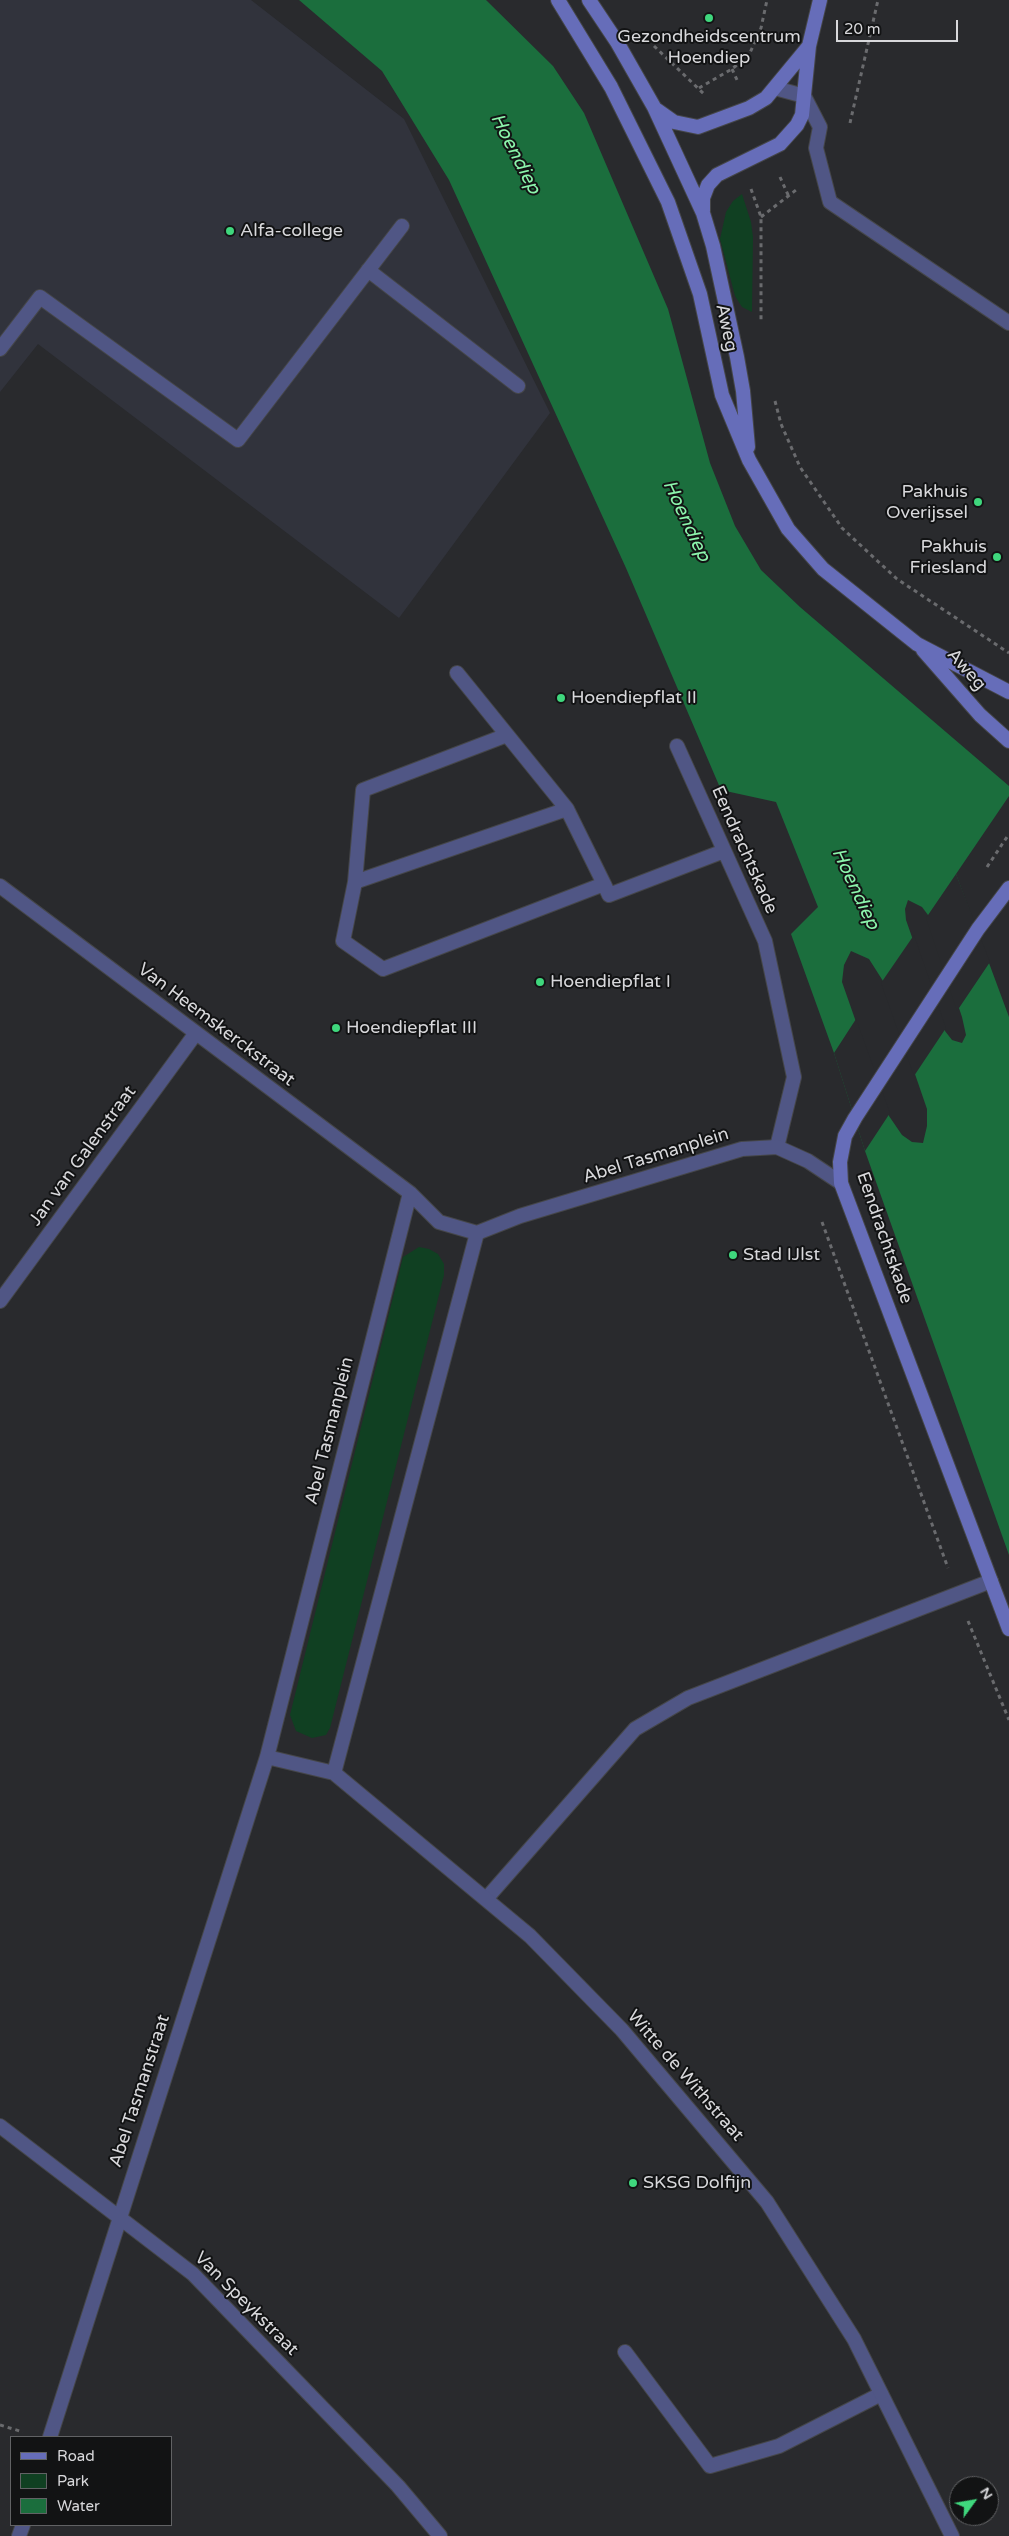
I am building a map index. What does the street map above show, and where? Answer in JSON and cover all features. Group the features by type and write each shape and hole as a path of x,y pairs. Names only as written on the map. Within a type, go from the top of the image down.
{"main road":[{"name":"Aweg","path":"558,0 611,87 668,202 700,294 722,396 749,460 788,529 823,569 917,644 980,715 1009,741"},
{"path":"588,0 617,42 654,107 703,213"},
{"path":"703,213 703,198 708,185 717,175 768,151 790,134 802,114 809,46 820,0"},
{"path":"654,107 674,122 698,126 709,124 755,105 766,98 809,46"},
{"name":"Aweg","path":"703,213 717,263 737,356 743,391 749,460"},
{"name":"Aweg","path":"917,644 1009,692"},
{"name":"Eendrachtskade","path":"1009,888 978,929 855,1118 842,1146 841,1183 1009,1629"}],"street":[{"path":"774,88 804,96 820,127 816,148 830,202 1009,322"},
{"path":"0,350 40,297 238,440 402,226"},
{"path":"368,270 518,386"},
{"path":"457,673 567,809 609,895 724,851"},
{"path":"507,735 363,790 355,882 343,941 383,969 604,884"},
{"name":"Eendrachtskade","path":"677,746 765,941 794,1078 778,1147"},
{"path":"355,882 567,809"},
{"name":"Van Heemskerckstraat","path":"0,886 410,1193"},
{"name":"Jan van Galenstraat","path":"0,1301 196,1033"},
{"name":"Abel Tasmanplein","path":"477,1234 520,1216 742,1149 778,1147 808,1161 841,1183"},
{"path":"334,1772 477,1234 439,1222 410,1193"},
{"name":"Abel Tasmanplein","path":"267,1757 410,1193"},
{"path":"486,1899 635,1729 688,1698 991,1581"},
{"name":"Witte de Withstraat","path":"267,1757 334,1772 530,1936 622,2030 768,2202 854,2339 952,2536"},
{"name":"Abel Tasmanstraat","path":"50,2436 267,1757"},
{"name":"Van Speykstraat","path":"0,2126 120,2216 193,2274 398,2486 440,2536"},
{"path":"625,2352 710,2466 779,2446 881,2394"}],"path":[{"path":"649,41 698,88 738,66 749,55 761,28 766,0"},
{"path":"761,217 762,332"},
{"path":"774,397 781,424 800,467 842,528 868,555 897,579 1009,653"},
{"path":"819,1213 957,1593 1009,1720"}],"shaded area":[{"name":"Alfa-college","path":"0,0 251,0 404,119 550,413 399,618 38,344 0,392"}],"green space":[{"path":"742,194 751,222 753,237 752,312 742,307 735,296 720,239 726,212 733,201"},
{"path":"419,1247 429,1249 438,1254 444,1264 444,1275 330,1728 326,1735 312,1738 296,1731 290,1715 403,1257"}],"water":[{"name":"Hoendiep","path":"299,0 486,0 553,66 584,113 668,309 710,463 735,526 761,570 800,607 1009,786 1009,796 956,874 1009,1017 1009,1555 865,1151 834,1053 791,934 818,907 776,802 721,790 626,568 449,180 382,71","holes":["908,900 922,907 928,915 962,1017 966,1035 962,1043 952,1040 945,1031 906,920 905,909","851,951 869,959 883,981 927,1109 927,1126 923,1143 912,1142 902,1135 889,1116 842,982 844,965"]}],"pier":[{"path":"956,874 990,962 957,1011 926,918"},
{"path":"914,935 946,1028 914,1076 881,983"},
{"path":"856,1019 890,1113 865,1151 834,1053"}],"place":[{"name":"Gezondheidscentrum Hoendiep","path":"709,18"},
{"name":"Alfa-college","path":"230,231"},
{"name":"Pakhuis Overijssel","path":"978,502"},
{"name":"Pakhuis Friesland","path":"997,557"},
{"name":"Hoendiepflat II","path":"561,698"},
{"name":"Hoendiepflat I","path":"540,982"},
{"name":"Hoendiepflat III","path":"336,1028"},
{"name":"Stad IJlst","path":"733,1255"},
{"name":"SKSG Dolfijn","path":"633,2183"}]}
